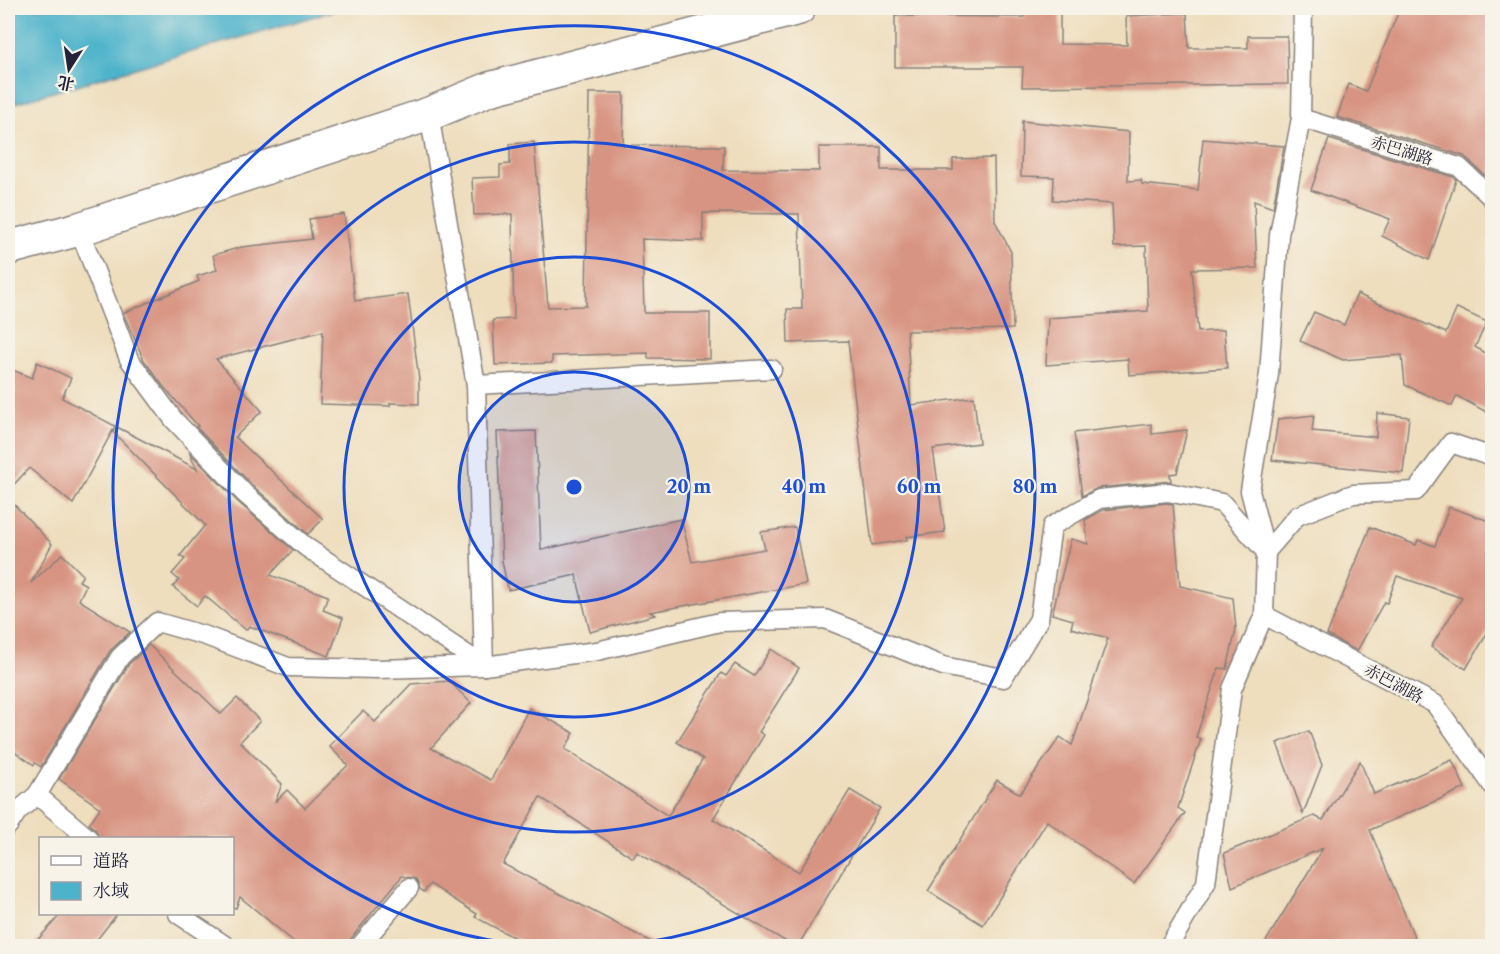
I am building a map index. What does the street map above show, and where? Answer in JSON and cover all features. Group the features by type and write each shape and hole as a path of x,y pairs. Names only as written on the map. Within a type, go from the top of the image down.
{"street":[{"path":"8,248 79,229 429,114 489,89 799,8"}],"lane":[{"path":"1169,946 1206,884 1232,689 1264,615 1266,552 1250,491 1269,374 1279,235 1301,118 1303,8"},
{"path":"429,114 476,385 484,666"},
{"name":"赤巴湖路","path":"1301,118 1459,168 1492,198"},
{"path":"79,229 129,359 174,420 245,494 306,547 484,666"},
{"path":"476,385 772,369"},
{"path":"1266,552 1297,516 1353,494 1416,491 1451,443 1492,457"},
{"path":"8,826 18,811 37,795 120,657 157,622 206,636 288,667 377,669 484,666 597,651 720,622 825,619 943,666 1003,678 1039,620 1052,526 1099,499 1168,492 1222,503 1266,552"},
{"name":"赤巴湖路","path":"1264,615 1435,704 1492,785"},
{"path":"37,795 87,837"},
{"path":"360,946 409,888"},
{"path":"180,915 226,946"}],"water":[{"path":"8,8 343,8 8,105"}],"building":[{"path":"1024,8 1060,8 1060,44 1127,45 1126,16 1187,13 1189,48 1248,48 1248,36 1287,36 1288,84 1022,87 1023,67 895,67 895,16 1024,17"},
{"path":"1400,8 1492,8 1492,182 1464,156 1337,117 1349,84 1366,91"},
{"path":"589,93 624,93 623,145 724,146 723,170 819,171 819,147 881,147 881,170 953,170 953,159 994,158 995,221 1011,252 1013,329 907,331 911,405 974,397 979,443 933,449 945,532 906,537 907,540 872,545 848,341 788,343 787,309 802,309 799,214 703,213 703,241 642,239 644,313 710,313 710,359 648,358 648,353 552,356 552,363 495,365 493,320 514,319 512,214 474,215 472,178 500,177 500,165 510,164 510,144 534,142 548,307 586,306"},
{"path":"1022,121 1129,132 1128,181 1141,180 1142,184 1198,190 1203,139 1284,146 1273,208 1254,201 1257,268 1192,269 1198,332 1224,330 1227,368 1129,375 1128,359 1046,365 1048,318 1148,311 1146,246 1114,247 1112,204 1053,200 1054,177 1021,176"},
{"path":"1329,139 1453,177 1456,180 1429,260 1382,236 1390,219 1311,190"},
{"path":"344,214 355,301 408,294 419,380 419,404 390,403 390,406 320,404 323,331 216,359 262,411 235,437 323,519 308,534 253,486 196,427 198,426 144,360 123,313 199,281 197,276 217,270 213,255 242,247 312,239 309,219"},
{"path":"1357,294 1446,333 1457,308 1487,322 1475,347 1492,357 1492,415 1457,396 1452,406 1405,385 1402,355 1343,360 1300,341 1314,312 1344,325"},
{"path":"37,362 71,378 62,398 115,426 73,504 29,468 8,491 8,368 32,378"},
{"path":"1377,413 1409,417 1403,473 1272,460 1278,419 1314,415 1312,431 1376,437"},
{"path":"1151,424 1152,434 1187,430 1177,473 1170,474 1171,481 1098,488 1082,496 1074,433"},
{"path":"117,427 197,469 189,452 238,502 293,550 270,575 328,596 323,610 343,618 329,656 249,626 246,630 205,596 197,606 173,587 179,580 172,574 185,559 180,556 205,525 113,432"},
{"path":"536,431 541,550 681,519 692,562 765,549 761,532 795,527 806,584 650,612 655,615 590,632 576,575 508,590 502,561 497,432"},
{"path":"8,498 52,544 31,583 62,554 83,575 79,581 86,585 79,600 130,632 110,651 41,767 35,763 34,765 8,747"},
{"path":"1173,504 1180,586 1233,598 1236,629 1227,669 1219,668 1196,737 1201,739 1178,808 1185,813 1134,884 1047,821 983,925 928,891 997,780 1020,794 1060,737 1072,745 1108,638 1071,628 1073,620 1052,614 1071,539 1088,544 1085,520 1103,510"},
{"path":"1449,507 1492,522 1492,625 1466,669 1431,647 1462,598 1397,576 1387,603 1384,602 1357,651 1327,635 1370,527 1416,545 1418,540 1435,546"},
{"path":"149,645 221,714 237,698 260,721 240,742 282,784 275,802 287,790 305,808 348,765 329,746 363,711 375,722 411,684 449,681 471,703 431,748 491,780 529,708 574,733 565,749 668,816 703,759 677,742 721,673 726,676 735,664 754,676 771,649 799,668 759,732 764,735 713,819 799,872 850,790 880,808 798,946 793,946 637,852 633,858 540,797 503,864 659,946 530,946 475,917 477,914 430,884 424,892 420,889 416,879 402,876 345,946 299,946 240,897 236,908 234,908 234,837 99,837 96,830 89,824 100,808 59,779 129,664"},
{"path":"1309,731 1322,765 1303,814 1277,743"},
{"path":"1452,760 1465,788 1370,830 1418,946 1263,946 1323,848 1232,887 1224,853 1314,816 1323,820 1360,761 1374,794"},
{"path":"60,915 116,915 92,946 32,946"}]}
